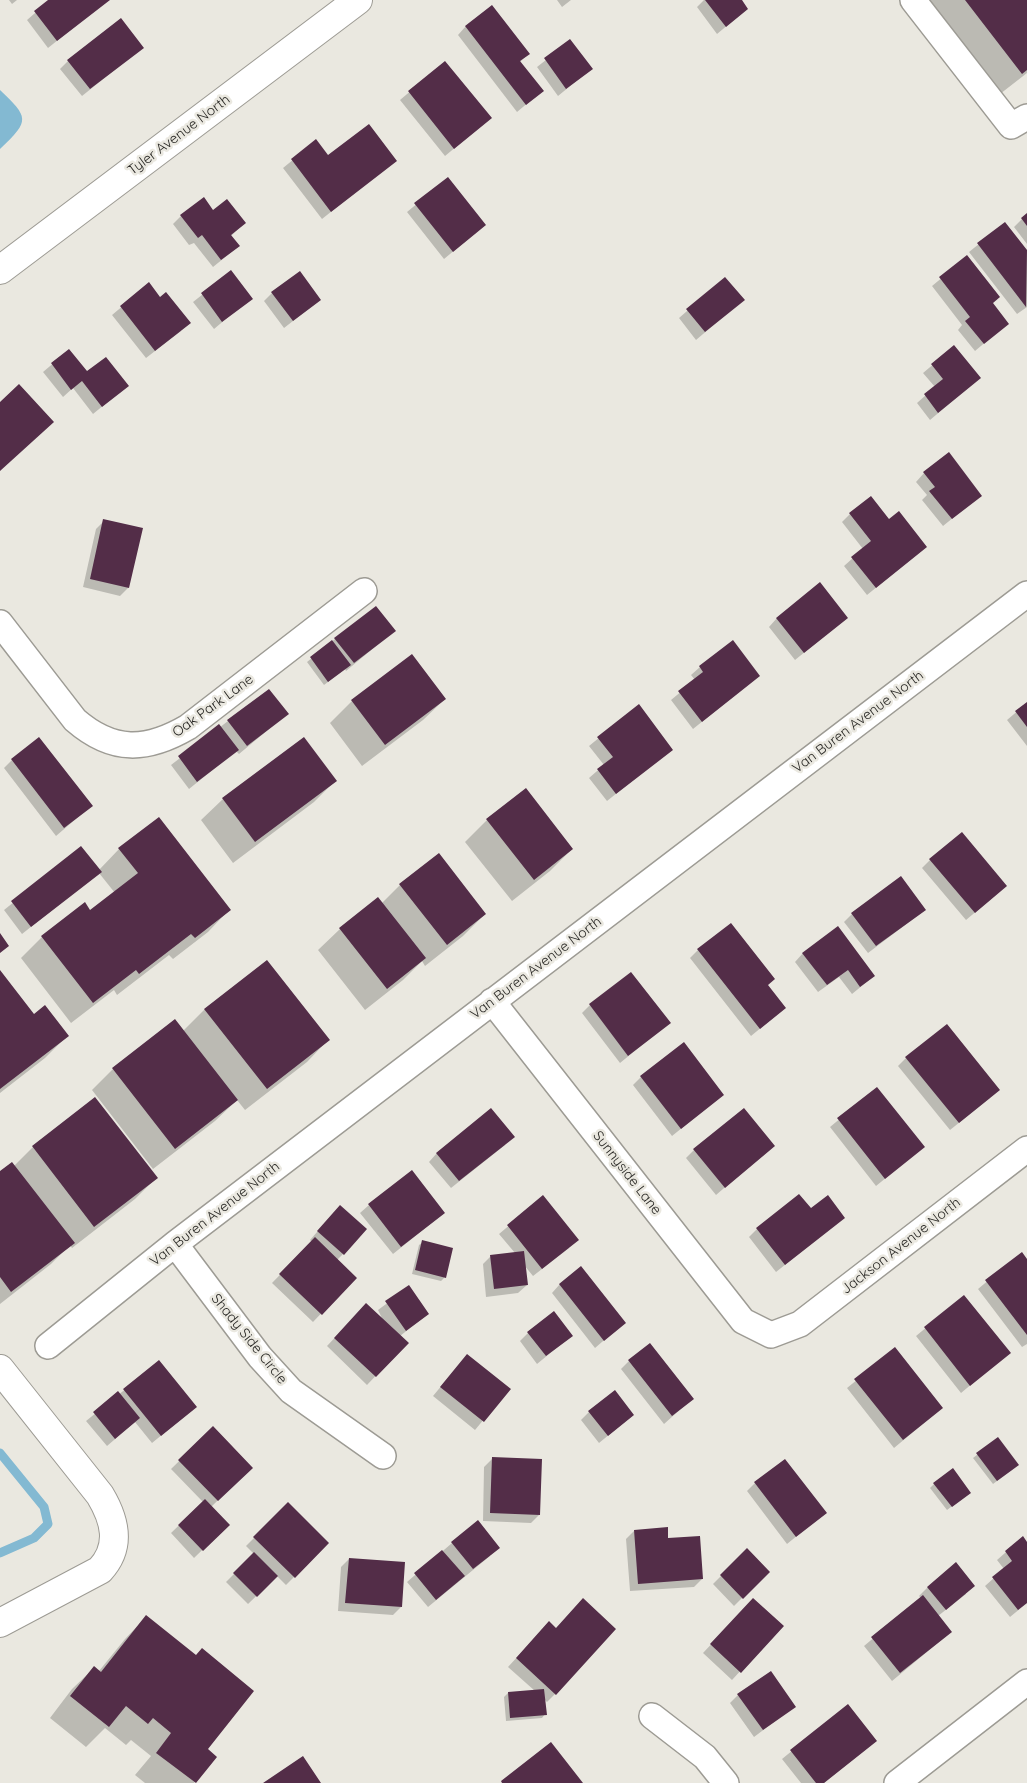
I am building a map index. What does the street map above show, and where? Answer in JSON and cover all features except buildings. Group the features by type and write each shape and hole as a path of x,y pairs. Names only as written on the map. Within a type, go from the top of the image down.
{"street":[{"name":"Tyler Avenue North","path":"0,270 358,0"},
{"path":"913,0 1019,121"},
{"name":"Oak Park Lane","path":"0,624 75,720 87,731 103,740 125,746 143,746 171,737 188,727 364,591"},
{"name":"Van Buren Avenue North","path":"48,1346 175,1244 1027,594"},
{"name":"Sunnyside Lane","path":"492,1001 743,1321 771,1335"},
{"name":"Jackson Avenue North","path":"771,1335 800,1324 1027,1149"},
{"name":"Shady Side Circle","path":"175,1244 260,1357 291,1391 383,1456"},
{"path":"0,1369 100,1495 111,1513 115,1528 114,1545 109,1560 100,1570 0,1623"},
{"path":"897,1783 1027,1682"},
{"path":"652,1716 706,1757 726,1783"}],"water":[{"path":"0,90 16,107 22,119 17,131 0,149"}],"waterway":[{"path":"0,1453 44,1507 48,1524 34,1538 0,1553"}]}
